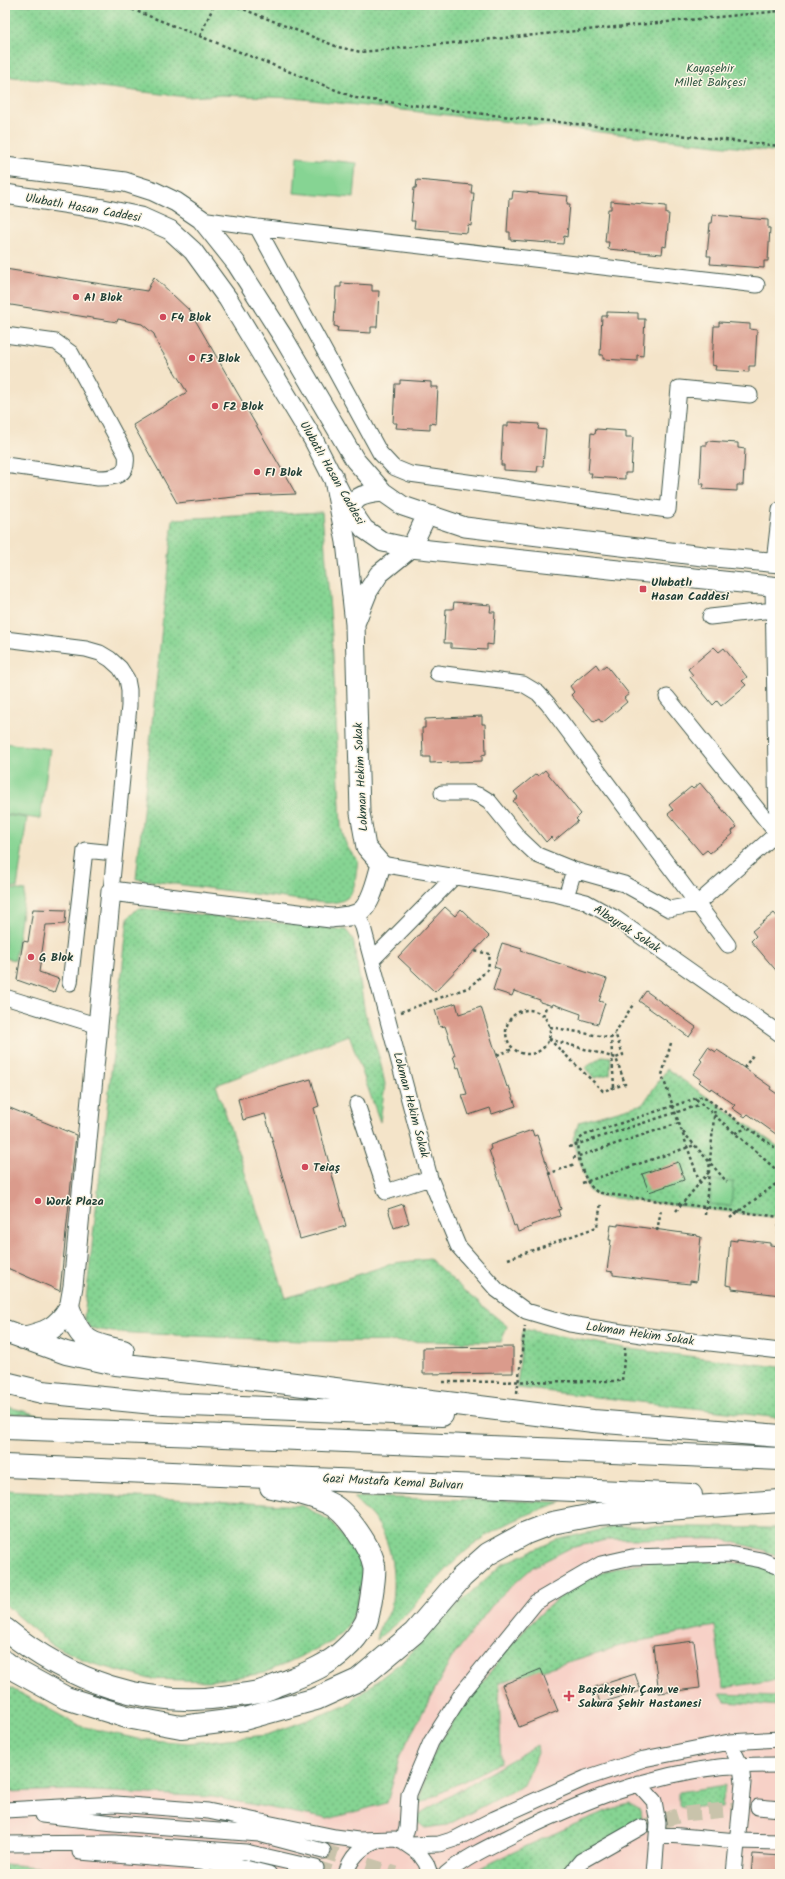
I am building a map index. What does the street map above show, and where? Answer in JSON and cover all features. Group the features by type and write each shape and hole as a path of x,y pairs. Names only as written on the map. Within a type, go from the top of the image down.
{"highway":[{"path":"14,1334 49,1330 61,1322 69,1309"},
{"path":"69,1309 76,1328 83,1338 95,1344 153,1358 237,1370 263,1380"},
{"path":"14,1334 66,1353 116,1364 263,1380 593,1421"},
{"path":"5,1383 42,1392 164,1404 593,1421 780,1436"},
{"path":"5,1428 198,1434 780,1459"},
{"name":"Gazi Mustafa Kemal Bulvarı","path":"5,1466 215,1474 780,1500"},
{"path":"5,1629 29,1648 72,1673 104,1685 155,1698 207,1700 259,1692 315,1670 345,1649 366,1621 372,1593 374,1566 365,1543 354,1526 333,1505 310,1496 215,1474"},
{"path":"5,1662 15,1670 66,1698 127,1717 181,1728 244,1719 316,1699 358,1680 414,1633 468,1572 488,1554 526,1533 552,1523 598,1514 780,1500"}],"main road":[{"path":"5,167 125,182 153,191 176,202 201,218 240,270 283,337 355,460 383,492 403,506 465,527 503,533 777,563"},
{"name":"Ulubatlı Hasan Caddesi","path":"5,194 104,209 141,217 170,230 193,251 228,299 270,366 364,529 383,542 411,548 777,587"},
{"path":"333,475 346,542"},
{"path":"346,542 350,507 356,499 368,493 383,492"},
{"path":"355,624 368,590 379,574 411,548 424,521 424,514"},
{"name":"Lokman Hekim Sokak","path":"346,542 355,624 360,813 366,847 381,864"},
{"path":"69,1309 72,1293 99,1026 111,891 331,918 357,914 366,906 374,888 381,864"}],"street":[{"path":"201,218 257,227 757,285"},
{"path":"257,227 380,453 393,467 410,474 668,510 679,388 750,394"},
{"path":"5,335 56,342 71,353 126,455 127,463 124,471 120,475 104,478 5,464"},
{"path":"777,563 780,510"},
{"path":"777,587 778,835"},
{"path":"710,617 776,611"},
{"path":"5,639 86,649 100,653 120,668 127,679 129,706 111,891"},
{"path":"437,673 523,684 538,693 548,704 728,945"},
{"path":"667,697 778,835"},
{"path":"442,793 472,793 480,796 489,801 519,838 537,855 574,870 624,884 669,909 697,904 778,835"},
{"path":"70,983 85,850 114,853"},
{"name":"Albayrak Sokak","path":"381,864 566,897 586,902 615,918 780,1034"},
{"path":"566,897 574,870"},
{"path":"372,960 454,877"},
{"name":"Lokman Hekim Sokak","path":"357,914 363,928 372,960 430,1178 458,1246 497,1290 526,1311 570,1324 626,1333 780,1351"},
{"path":"5,998 99,1026"},
{"path":"358,1104 386,1192 430,1178"},
{"path":"406,1844 409,1794 431,1742 463,1692 536,1602 601,1564 632,1557 729,1554 761,1560 780,1567"},
{"path":"406,1844 439,1844 455,1839 586,1778 615,1768 674,1752 729,1742 780,1739"},
{"path":"729,1742 741,1766 743,1783 736,1841 734,1874"},
{"path":"446,1874 454,1867 489,1846 593,1798 638,1783 687,1772 741,1766 780,1765"},
{"path":"638,1783 654,1801 658,1823 654,1874"},
{"path":"5,1811 116,1804 208,1811 335,1837 358,1840 394,1839 406,1844 419,1853 426,1863 430,1874"},
{"path":"758,1807 780,1809"},
{"path":"5,1811 114,1823 259,1834 323,1851"},
{"path":"570,1874 581,1861 641,1827"},
{"path":"658,1834 736,1841 780,1842"},
{"path":"346,1874 350,1861 357,1852 366,1844 378,1840"},
{"path":"5,1845 116,1843 246,1852 316,1868"},
{"path":"5,1845 233,1865 269,1874"}],"path":[{"path":"121,5 344,93 364,99 492,115 780,146"},
{"path":"200,36 214,5"},
{"path":"233,5 338,47 361,52 780,11"},
{"path":"387,1017 470,987 488,969 490,954 474,951"},
{"path":"614,1087 614,1057 611,1038 634,1003"},
{"path":"543,1016 547,1004"},
{"path":"528,1010 536,1011 543,1016 550,1027 549,1039 543,1048 530,1055 523,1054 513,1049 507,1040 505,1033 509,1019 514,1014 528,1010"},
{"path":"550,1027 611,1038"},
{"path":"549,1039 614,1057 623,1055 615,1033"},
{"path":"549,1039 603,1091 624,1084 614,1057"},
{"path":"671,1043 662,1075 700,1183"},
{"path":"497,1055 513,1049"},
{"path":"744,1068 753,1055"},
{"path":"780,1151 703,1096 585,1135 578,1140 576,1148 587,1182 595,1191 607,1194 780,1217"},
{"path":"696,1099 780,1173"},
{"path":"569,1147 702,1104"},
{"path":"705,1215 715,1105"},
{"path":"573,1158 679,1123"},
{"path":"734,1133 747,1128"},
{"path":"682,1130 727,1182"},
{"path":"582,1183 696,1146"},
{"path":"548,1174 575,1164"},
{"path":"676,1211 709,1172"},
{"path":"730,1218 780,1180"},
{"path":"508,1259 597,1227 601,1203"},
{"path":"658,1231 661,1210"},
{"path":"777,1246 779,1224"},
{"path":"517,1393 526,1311"},
{"path":"442,1382 622,1381 626,1333"}],"shaded area":[{"name":"Başakşehir Çam ve Sakura Şehir Hastanesi","path":"618,1526 780,1528 780,1874 5,1874 5,1685 80,1726 138,1739 180,1744 267,1735 345,1706 404,1660 453,1609 501,1565 556,1540"}],"green space":[{"name":"Kayaşehir Millet Bahçesi","path":"5,5 780,5 780,152 294,98 221,95 187,97 5,76"},
{"path":"297,157 357,163 354,198 294,193"},
{"path":"322,512 332,635 341,826 346,845 358,860 356,878 352,892 343,900 335,903 324,903 136,879 173,519"},
{"path":"5,743 50,749 40,819 5,814"},
{"path":"5,815 27,818 17,888 5,886"},
{"path":"5,888 25,891 15,960 5,958"},
{"path":"138,908 346,930 353,939 365,1013 380,1060 385,1084 380,1122 349,1035 216,1085 286,1298 394,1263 430,1259 469,1295 507,1326 501,1342 299,1341 113,1332 90,1328 84,1318 128,918"},
{"path":"603,1056 611,1057 610,1074 594,1078 585,1068"},
{"path":"667,1069 780,1148 780,1218 599,1196 589,1191 573,1139 579,1122 643,1104"},
{"path":"712,1180 733,1182 731,1206 710,1204"},
{"path":"523,1329 629,1349 780,1367 780,1418 517,1388"},
{"path":"5,1406 42,1416 5,1413"},
{"path":"5,1490 303,1506 331,1521 360,1560 363,1578 355,1612 345,1630 331,1642 265,1673 209,1681 150,1679 90,1663 51,1644 5,1604"},
{"path":"353,1497 562,1502 537,1511 500,1528 467,1550 450,1566 404,1616 376,1640 380,1626 390,1612 393,1585 392,1562 390,1551 382,1530 374,1518"},
{"path":"618,1526 780,1528 780,1558 763,1550 722,1539 610,1539 570,1548 533,1567 496,1600 451,1659 400,1755 387,1803 328,1819 213,1797 72,1790 5,1792 5,1685 80,1726 138,1739 188,1743 267,1735 345,1706 404,1660 453,1609 501,1565 556,1540"},
{"path":"670,1561 725,1562 761,1565 780,1576 780,1679 723,1688 715,1626 630,1643 499,1683 501,1762 419,1804 430,1764 444,1735 504,1654 536,1618 554,1602 573,1588 594,1576 616,1568 643,1563"},
{"path":"720,1694 780,1696 780,1706 725,1702"},
{"path":"537,1745 538,1752 524,1785 447,1825 425,1828 412,1818"},
{"path":"725,1785 722,1808 679,1806 679,1792"},
{"path":"629,1804 641,1810 642,1819 565,1874 470,1874 492,1862 585,1820 611,1809"},
{"path":"5,1864 109,1874 5,1874"}],"building":[{"path":"417,180 472,185 471,193 474,193 471,226 468,225 467,233 414,228 415,221 411,221 414,188 416,188"},
{"path":"513,191 568,196 567,204 570,204 567,237 564,236 563,244 510,240 510,232 507,232 509,199 512,199"},
{"path":"611,201 666,206 666,214 669,214 666,247 663,246 662,254 608,249 609,242 605,242 608,209 611,209"},
{"path":"713,215 768,220 768,228 770,228 768,261 764,261 764,268 710,264 711,256 707,256 710,223 712,223"},
{"path":"5,269 147,291 154,277 190,311 296,494 244,496 177,503 133,425 187,392 158,345 154,334 142,324 118,319 117,322 5,304"},
{"path":"341,283 372,285 372,291 379,291 377,327 371,327 371,333 337,331 338,327 334,326 336,287 341,287"},
{"path":"607,312 638,313 638,319 645,319 643,356 637,355 637,361 603,359 603,355 600,355 602,316 607,316"},
{"path":"719,322 750,324 750,329 757,330 755,366 749,366 749,372 715,370 716,366 712,365 714,326 719,326"},
{"path":"400,380 431,382 431,387 438,387 436,424 430,423 430,430 396,428 397,423 393,423 395,384 400,384"},
{"path":"508,422 539,424 538,429 546,430 543,466 538,466 537,472 504,470 504,465 501,465 503,426 508,426"},
{"path":"596,429 626,431 626,437 633,437 631,473 625,473 625,479 591,477 592,473 588,473 591,433 595,434"},
{"path":"707,441 738,443 738,448 745,449 743,485 737,485 737,491 703,489 704,484 700,484 702,445 707,445"},
{"path":"454,602 491,605 490,612 495,612 493,645 487,644 487,650 451,648 451,643 444,643 446,609 453,609"},
{"path":"714,647 719,652 724,648 747,677 742,681 746,685 721,706 717,701 713,705 690,677 693,675 688,669"},
{"path":"596,664 600,670 606,665 629,694 624,698 627,702 602,723 599,719 594,722 571,695 574,692 570,686"},
{"path":"482,716 482,724 485,724 486,754 482,755 482,761 430,763 430,757 423,757 422,728 425,728 425,719"},
{"path":"545,770 581,814 576,819 578,821 554,841 551,837 546,842 513,801 518,797 514,792 536,774 538,776"},
{"path":"700,783 737,827 732,831 733,834 710,853 707,850 702,854 668,814 673,810 669,805 691,787 693,789"},
{"path":"445,907 455,916 461,909 489,936 435,992 398,957"},
{"name":"G Blok","path":"33,909 66,910 65,924 46,925 39,972 59,979 54,993 17,980 23,941 28,942"},
{"path":"774,913 780,920 780,975 751,941 756,936 752,931"},
{"path":"502,943 522,949 521,951 607,979 599,1001 605,1003 598,1024 580,1019 581,1014 553,1004 552,1006 540,1002 540,1000 514,991 512,996 493,990 500,969 494,967"},
{"path":"646,991 696,1027 689,1037 639,1001"},
{"path":"456,1003 459,1014 481,1007 507,1087 509,1086 516,1106 492,1114 490,1108 469,1115 462,1095 467,1094 459,1067 457,1068 453,1056 455,1055 445,1026 440,1027 435,1010"},
{"path":"708,1047 716,1052 717,1050 734,1061 771,1087 770,1089 780,1096 780,1137 748,1114 745,1117 732,1108 735,1105 711,1088 710,1090 699,1082 701,1080 693,1074 702,1061 700,1059"},
{"name":"Teiaş","path":"311,1079 319,1106 314,1108 346,1226 300,1239 265,1114 243,1120 238,1099"},
{"name":"Work Plaza","path":"5,1106 76,1135 60,1291 5,1267"},
{"path":"532,1130 534,1136 537,1135 561,1209 558,1210 560,1216 531,1225 532,1227 518,1232 516,1225 514,1226 489,1150 491,1149 490,1145"},
{"path":"678,1162 684,1180 649,1192 642,1174"},
{"path":"403,1204 409,1223 394,1228 388,1209"},
{"path":"618,1224 697,1235 701,1237 696,1282 690,1281 690,1284 643,1279 613,1275 613,1272 607,1271 611,1240 609,1240 611,1225 618,1226"},
{"path":"737,1239 770,1243 770,1245 780,1246 780,1295 732,1289 732,1286 726,1285 730,1240 737,1241"},
{"path":"513,1347 513,1373 423,1374 423,1348"},
{"path":"694,1641 700,1688 659,1693 653,1646"},
{"path":"541,1669 558,1711 519,1727 502,1685"},
{"path":"635,1674 641,1691 600,1703 595,1687"},
{"path":"753,1854 780,1856 780,1874 751,1874"}],"tunnel":[{"path":"641,1827 684,1814 758,1807"},
{"path":"323,1851 396,1874"},
{"path":"316,1868 335,1874"}],"place":[{"name":"A1 Blok","path":"76,297"},
{"name":"F4 Blok","path":"163,317"},
{"name":"F3 Blok","path":"192,358"},
{"name":"F2 Blok","path":"215,406"},
{"name":"F1 Blok","path":"257,472"},
{"name":"Ulubatlı Hasan Caddesi","path":"643,589"},
{"name":"G Blok","path":"31,957"},
{"name":"Teiaş","path":"305,1167"},
{"name":"Work Plaza","path":"38,1201"},
{"name":"Başakşehir Çam ve Sakura Şehir Hastanesi","path":"569,1696"}]}
